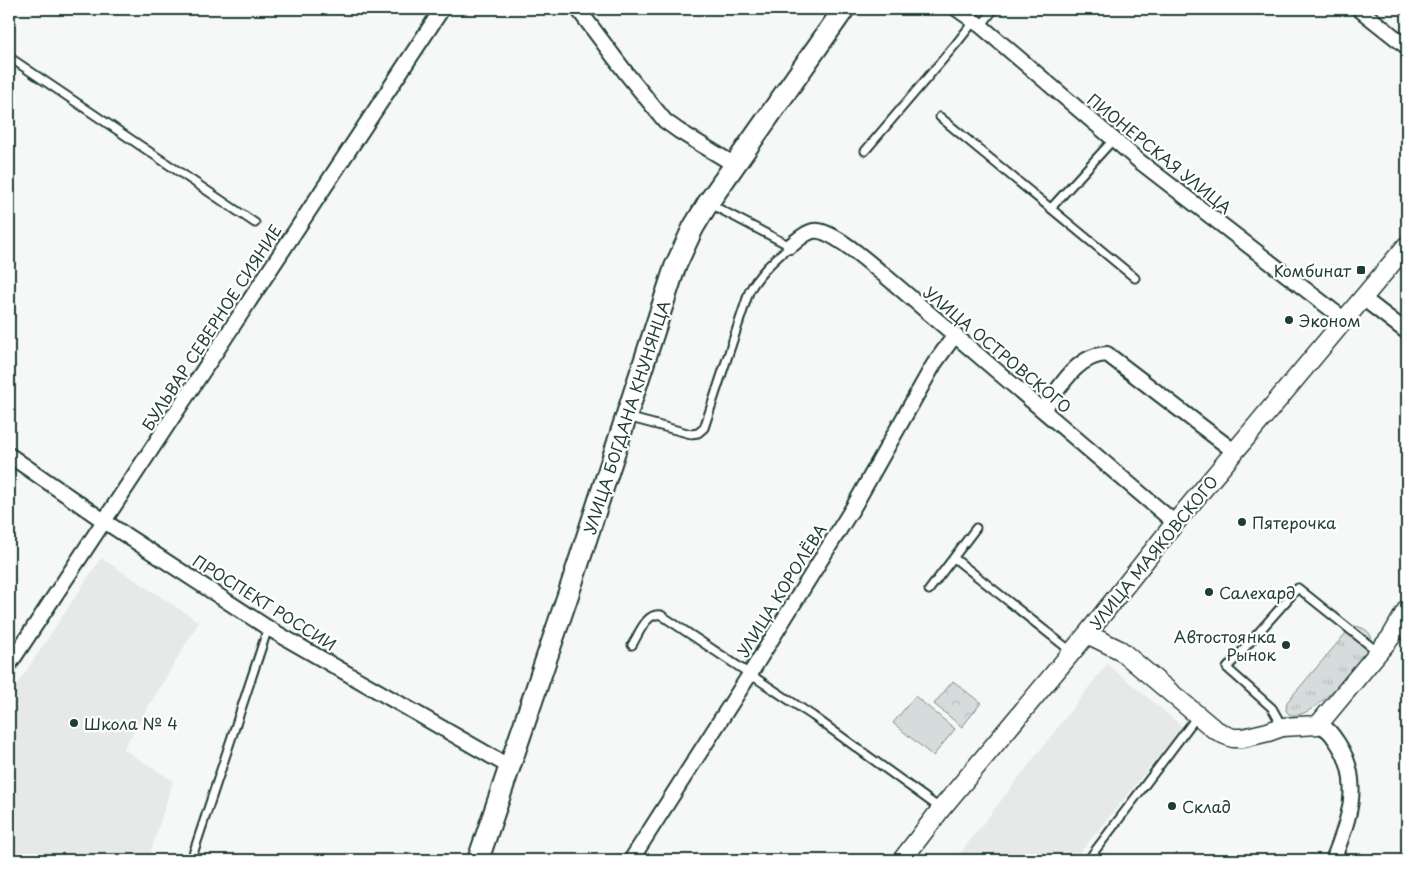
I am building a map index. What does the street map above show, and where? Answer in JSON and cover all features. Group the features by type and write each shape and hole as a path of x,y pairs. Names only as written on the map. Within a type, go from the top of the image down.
{"main road":[{"name":"УЛИЦА БОГДАНА КНУНЯНЦА","path":"478,860 627,417 649,343 675,267 693,228 708,203 844,9"}],"street":[{"name":"БУЛЬВАР СЕВЕРНОЕ СИЯНИЕ","path":"9,666 442,9"},
{"path":"578,9 626,73 665,120 679,132 735,165"},
{"name":"ПИОНЕРСКАЯ УЛИЦА","path":"958,9 1113,140 1346,320"},
{"path":"1359,9 1407,48"},
{"name":"УЛИЦА ОСТРОВСКОГО","path":"790,246 803,236 814,231 824,232 842,241 1176,523"},
{"name":"УЛИЦА МАЯКОВСКОГО","path":"902,860 941,809 1407,245"},
{"path":"1364,298 1407,332"},
{"name":"УЛИЦА КОРОЛЁВА","path":"630,860 750,674 854,506 934,364 955,335"},
{"path":"1043,410 1078,364 1096,354 1106,354 1235,452"},
{"name":"ПРОСПЕКТ РОССИИ","path":"9,455 104,521 268,628 510,767"},
{"path":"1318,725 1391,637 1407,609"},
{"path":"1087,634 1120,650 1214,729 1233,738 1257,735 1282,727 1318,725 1327,728 1341,748 1350,771 1352,784 1351,808 1333,860"}],"lane":[{"path":"865,151 956,44 994,9"},
{"path":"9,57 255,223"},
{"path":"940,117 1135,278"},
{"path":"1051,208 1113,140"},
{"path":"627,417 691,434 698,433 704,428 749,292 756,279 766,267 790,246 708,203"},
{"path":"928,590 976,528"},
{"path":"954,558 1072,652"},
{"path":"1282,727 1272,708 1227,668 1298,588 1378,652"},
{"path":"632,645 649,617 655,614 661,615 813,716 941,809"},
{"path":"191,860 268,628"},
{"path":"1088,860 1198,715"}],"shaded area":[{"name":"Школа № 4","path":"101,558 199,622 123,749 173,781 148,860 9,860 9,697"},
{"path":"1107,664 1183,727 1074,860 955,860"}],"green space":[{"path":"1352,626 1360,627 1370,634 1371,645 1356,665 1322,701 1299,715 1289,714 1286,711 1287,702"},
{"path":"953,681 981,703 962,727 934,704"},
{"path":"915,696 955,729 933,756 893,723"}],"place":[{"name":"Комбинат","path":"1361,270"},
{"name":"Эконом","path":"1289,320"},
{"name":"Пятерочка","path":"1242,522"},
{"name":"Салехард","path":"1209,592"},
{"name":"Автостоянка Рынок","path":"1286,645"},
{"name":"Школа № 4","path":"74,723"},
{"name":"Склад","path":"1172,806"}]}
